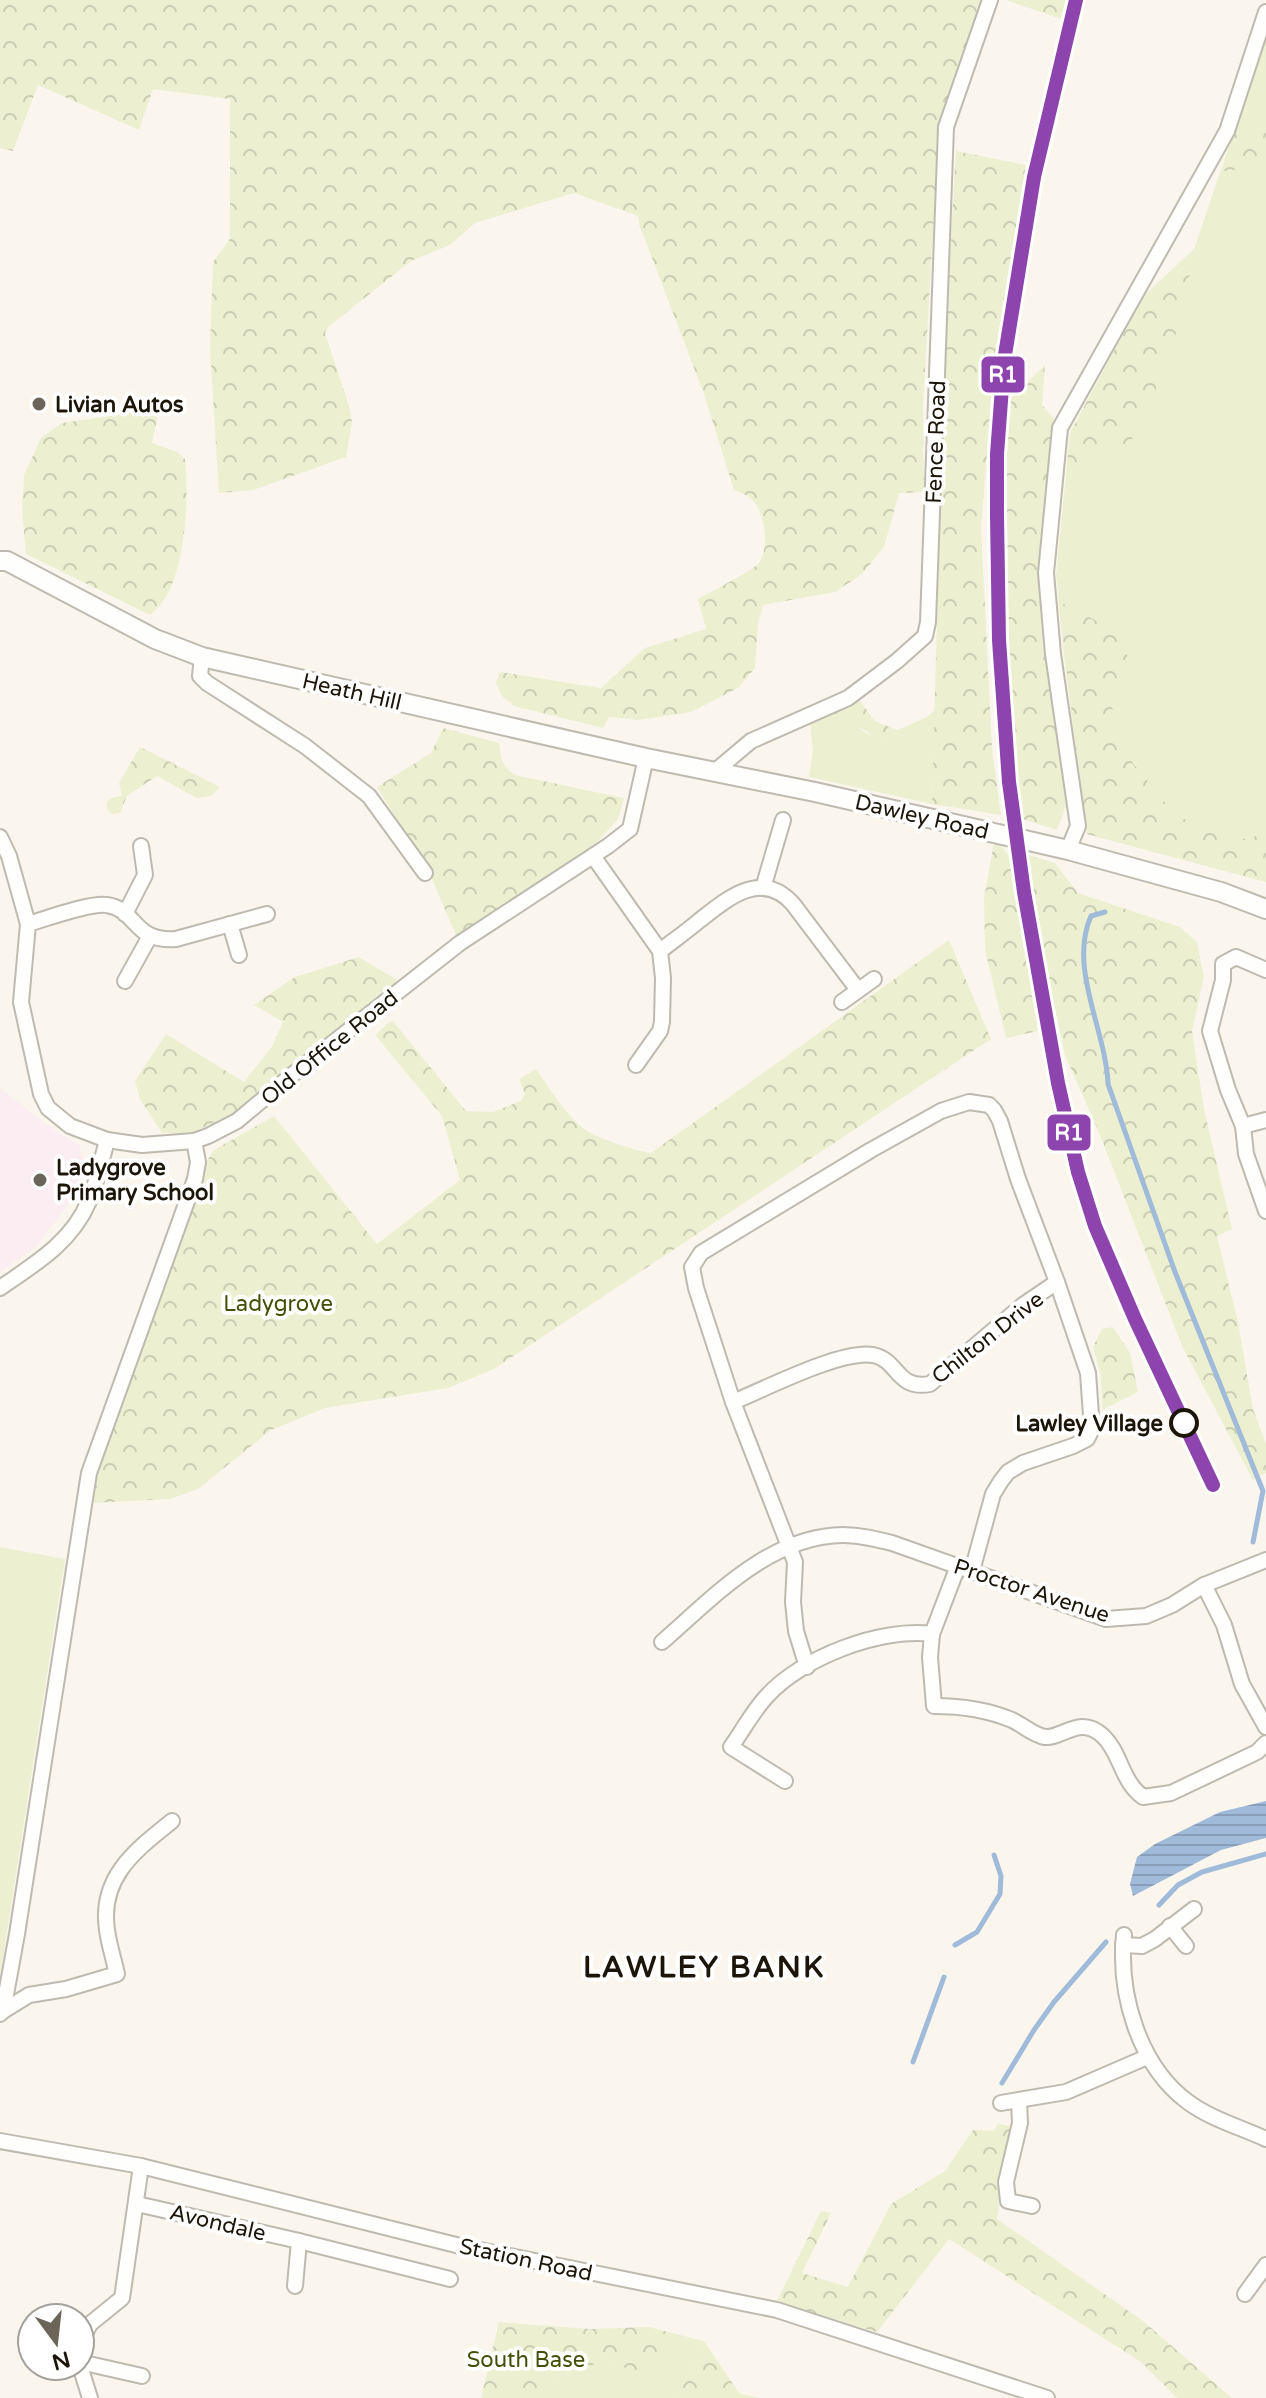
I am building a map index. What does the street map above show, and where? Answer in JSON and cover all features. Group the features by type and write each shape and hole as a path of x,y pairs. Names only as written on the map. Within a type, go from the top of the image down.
{"street":[{"name":"Fence Road","path":"713,773 751,741 848,698 925,636 928,622 946,127 990,0"},
{"path":"1068,850 1078,826 1053,654 1046,573 1060,428 1227,131 1266,12"},
{"name":"Heath Hill","path":"2,556 155,639 202,657 713,773"},
{"path":"202,657 200,676 207,683 294,739 369,796 425,873"},
{"name":"Old Office Road","path":"28,924 22,1016 41,1094 48,1108 70,1126 107,1140 142,1145 194,1141 237,1121 460,943 630,829 646,758"},
{"name":"Dawley Road","path":"713,773 815,792 1068,850 1221,892 1266,909"},
{"path":"763,888 783,820"},
{"path":"0,837 9,856 28,924 101,904 110,905 125,914 150,936 176,939 267,914"},
{"path":"125,914 145,875 141,846"},
{"path":"593,856 660,951 662,1022 660,1031 636,1065"},
{"path":"660,951 729,898 746,889 763,888 785,895 858,990"},
{"path":"230,924 239,955"},
{"path":"125,981 150,936"},
{"path":"1266,970 1236,957 1223,964 1221,990 1210,1031 1243,1126 1246,1154 1266,1211"},
{"path":"842,1002 874,979"},
{"path":"807,1667 796,1631 793,1602 795,1562 733,1402 696,1288 692,1267 694,1261 701,1253 941,1111 957,1105 981,1103 989,1105 1000,1121 1057,1282"},
{"path":"1243,1126 1266,1120"},
{"path":"0,1288 48,1255 70,1233 88,1204 107,1140"},
{"path":"1,2011 17,1934 89,1473 195,1179 198,1162 194,1141"},
{"name":"Chilton Drive","path":"733,1402 826,1364 862,1355 885,1360 910,1384 930,1384 1023,1305 1057,1282 1088,1373 1092,1429 1087,1439 1023,1463 1008,1472 993,1494 965,1569 932,1634"},
{"name":"Proctor Avenue","path":"662,1642 742,1574 773,1554 790,1546 842,1535 892,1543 1106,1619 1146,1616 1172,1605 1204,1585 1266,1560"},
{"path":"1204,1585 1224,1625 1247,1696 1266,1727"},
{"path":"785,1781 731,1747 768,1695 807,1667 856,1643 912,1631 932,1634 930,1657 934,1706 971,1708 1012,1720 1049,1738 1077,1727 1093,1730 1102,1735 1128,1783 1143,1797 1171,1793 1257,1752 1266,1743"},
{"path":"1,2011 29,1995 66,1989 117,1974 106,1927 111,1892 127,1859 172,1821"},
{"path":"1194,1909 1142,1946 1123,1940 1128,1999 1147,2057 1187,2101 1207,2113 1265,2137"},
{"path":"1170,1926 1186,1946"},
{"path":"1001,2103 1066,2092 1147,2057"},
{"path":"1019,2101 1020,2123 1006,2182 1008,2201 1032,2206"},
{"name":"Station Road","path":"0,2141 141,2166 460,2246 777,2310 1047,2398"},
{"path":"96,2319 122,2298 141,2166"},
{"name":"Avondale","path":"137,2204 450,2279"},
{"path":"295,2286 299,2241"},
{"path":"1245,2294 1266,2265"},
{"path":"96,2367 142,2376"}],"shaded area":[{"name":"Ladygrove Primary School","path":"0,1088 47,1125 79,1145 85,1165 75,1195 35,1248 0,1272"}],"green space":[{"path":"0,0 982,0 939,129 923,406 924,492 899,493 884,547 862,574 835,592 763,605 758,623 755,668 738,688 691,712 639,720 609,717 603,728 514,706 502,696 496,683 500,672 601,688 645,648 706,629 698,599 754,568 762,558 765,533 761,516 753,501 734,490 704,394 638,216 574,193 475,223 450,245 411,261 328,327 325,333 352,422 346,457 253,490 219,493 210,349 213,262 230,239 230,99 153,89 139,130 38,85 13,151 0,148"},
{"path":"1006,0 1065,0 1061,19"},
{"path":"1266,38 1266,882 1087,834 1056,575 1070,433 1143,297 1194,249"},
{"path":"1266,130 1266,167 1222,171 1235,132"},
{"path":"956,151 1026,165 994,363 981,528 992,748 1001,815 932,804 944,356"},
{"path":"1194,249 1182,317 1154,394 1129,445 1082,464 1067,465 1070,433 1143,297"},
{"path":"1045,365 1042,405 1054,419 1045,496 1041,604 1067,803 1057,830 1019,818 1004,623 1006,403"},
{"path":"162,396 152,443 177,452 185,459 186,512 177,571 171,588 150,615 26,554 22,511 24,475 41,438 62,423 137,412"},
{"path":"1058,601 1114,630 1129,659 1107,694 1132,762 1175,815 1234,841 1266,834 1266,882 1087,834"},
{"path":"857,697 875,721 892,728 878,745 867,731 825,715"},
{"path":"935,710 932,804 809,777 813,751 810,723 825,715 854,726 879,744 892,728 898,730"},
{"path":"443,728 499,743 504,765 515,775 624,798 618,819 597,842 457,938 430,874 377,787 431,753"},
{"path":"140,747 220,787 211,796 197,798 157,776 127,796 120,813 112,814 107,809 107,802 122,796 119,783"},
{"path":"994,842 1009,856 1038,1031 1006,1038 985,950 984,899"},
{"path":"1028,855 1055,863 1078,893 1180,927 1197,942 1204,977 1192,1031 1204,1109 1232,1229 1217,1236 1238,1322 1253,1409 1266,1444 1266,1473 1253,1480 1182,1346 1100,1135 1065,1055"},
{"name":"Ladygrove","path":"949,940 991,1039 494,1369 448,1388 325,1408 271,1430 198,1489 170,1499 92,1503 98,1471 204,1166 214,1150 274,1116 377,1244 460,1180 442,1116 375,1035 392,1020 466,1111 493,1112 521,1101 525,1094 519,1079 536,1069 564,1108 584,1129 616,1144 651,1153"},
{"path":"359,957 402,983 267,1091 231,1115 191,1133 162,1133 140,1099 135,1081 166,1034 244,1082 273,1045 283,1022 254,1005 295,977"},
{"path":"1113,1327 1130,1353 1138,1392 1102,1410 1101,1376 1093,1347 1102,1329"},
{"path":"0,1547 65,1559 0,1977"},
{"path":"998,2123 1012,2127 997,2219 1143,2321 1232,2398 1177,2398 1141,2362 949,2239 877,2332 776,2303 821,2211 831,2213 802,2273 848,2287 891,2204 945,2171 973,2130 994,2131"},
{"name":"South Base","path":"499,2322 589,2329 649,2327 704,2341 680,2338 667,2361 644,2381 618,2363 602,2359 590,2367 554,2378 550,2398 481,2398"},
{"path":"679,2338 704,2341 677,2398 550,2398 554,2378 590,2367 602,2359 630,2369 667,2361"},
{"path":"704,2341 739,2393 758,2398 677,2398"}],"water":[{"path":"1266,1801 1266,1838 1221,1850 1133,1896 1130,1884 1137,1857 1155,1844 1220,1812"}],"waterway":[{"path":"1105,912 1091,916 1085,936 1084,957 1108,1084 1175,1272 1263,1491 1253,1542"},
{"path":"1159,1905 1178,1885 1202,1872 1266,1854"},
{"path":"955,1945 977,1932 1000,1894 1001,1876 994,1855"},
{"path":"1002,2083 1054,2002 1106,1942"},
{"path":"913,2062 944,1977"}],"transit line":[{"name":"R1","path":"1076,0 1034,177 1004,361 997,454 997,516 999,640 1009,782 1024,892 1058,1083 1078,1172 1095,1226 1135,1319 1213,1485"}],"place":[{"name":"Livian Autos","path":"39,404"},
{"name":"Ladygrove Primary School","path":"40,1180"},
{"name":"Lawley Village","path":"1184,1423"}],"district":[{"name":"LAWLEY BANK","path":"704,1967"}]}
